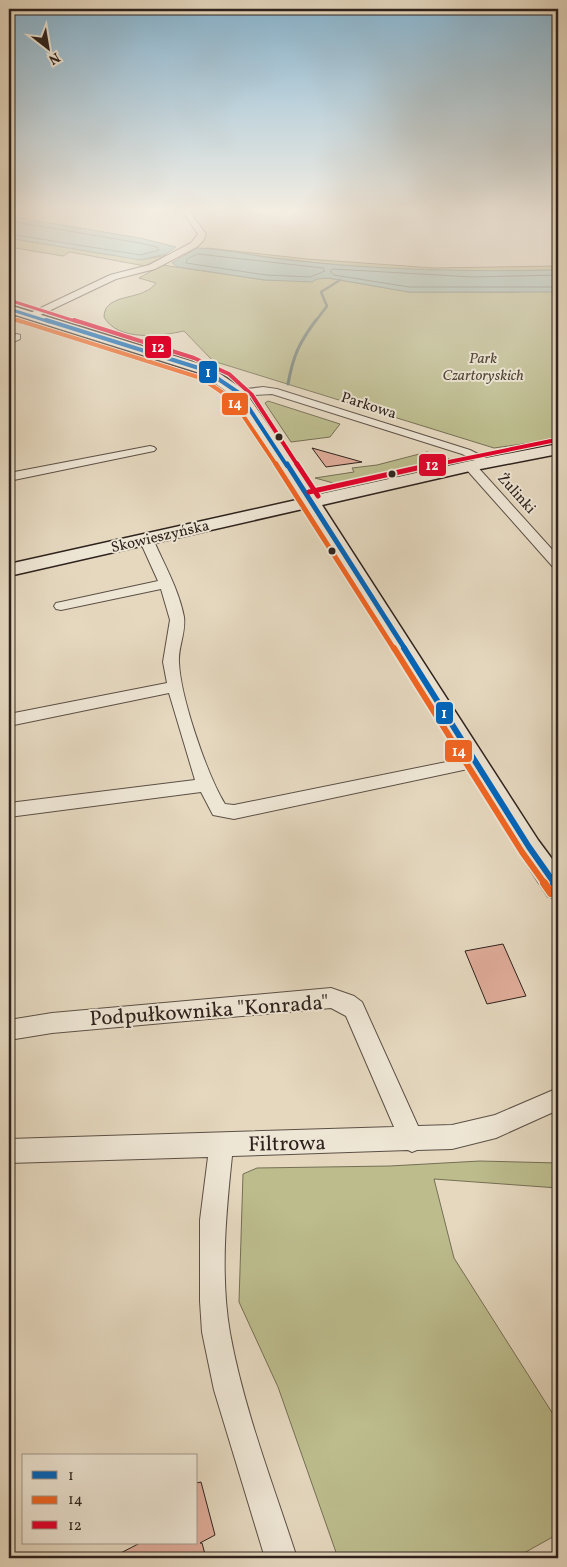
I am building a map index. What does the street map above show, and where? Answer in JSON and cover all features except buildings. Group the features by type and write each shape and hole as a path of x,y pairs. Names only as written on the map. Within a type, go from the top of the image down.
{"main road":[{"path":"9,309 204,370 225,382 239,393 311,501 389,628 530,848 558,888"},
{"name":"Skowieszyńska","path":"9,570 311,501 488,462 558,449"}],"street":[{"path":"31,316 104,281"},
{"name":"Parkowa","path":"239,393 264,390 273,391 466,452 488,462"},
{"path":"9,478 150,449"},
{"name":"Żulinki","path":"470,466 558,564"},
{"path":"146,539 174,604 177,621 171,661 175,687 206,785 219,810 234,812 476,762"},
{"path":"61,606 165,584"},
{"path":"9,720 175,687"},
{"path":"9,810 206,785"},
{"name":"Podpułkownika \"Konrada\"","path":"9,1030 52,1023 331,998 346,1003 354,1009 412,1140"},
{"name":"Filtrowa","path":"9,1151 452,1138 496,1126 558,1099"},
{"path":"221,1144 213,1220 213,1301 218,1341 228,1390 281,1558"}],"green space":[{"name":"Park Czartoryskich","path":"150,281 346,281 409,292 558,290 558,439 494,448 213,361 184,331 152,335 129,334 111,325 104,317 105,310 109,305 120,299 140,294 150,289 156,283"},
{"path":"268,401 340,424 330,437 291,442 265,403"},
{"path":"427,452 449,459 337,484 315,478 354,472 352,468 377,465"},
{"path":"480,1161 558,1163 558,1188 434,1179 454,1258 558,1422 558,1534 515,1558 338,1558 278,1387 239,1302 243,1174 257,1168 390,1166"}],"water":[{"path":"346,281 558,281 558,292 409,292"}],"waterway":[{"path":"315,322 327,306 321,292 338,281"},
{"path":"288,384 297,350 316,320"}],"transit line":[{"name":"12","path":"12,301 194,358 229,374 252,395 318,496"},
{"name":"1","path":"9,309 205,370 239,393 311,501 529,847 558,888"},
{"name":"14","path":"9,318 201,378 232,399 304,506 522,852 551,893"},
{"name":"12","path":"309,492 486,453 556,440"}]}
